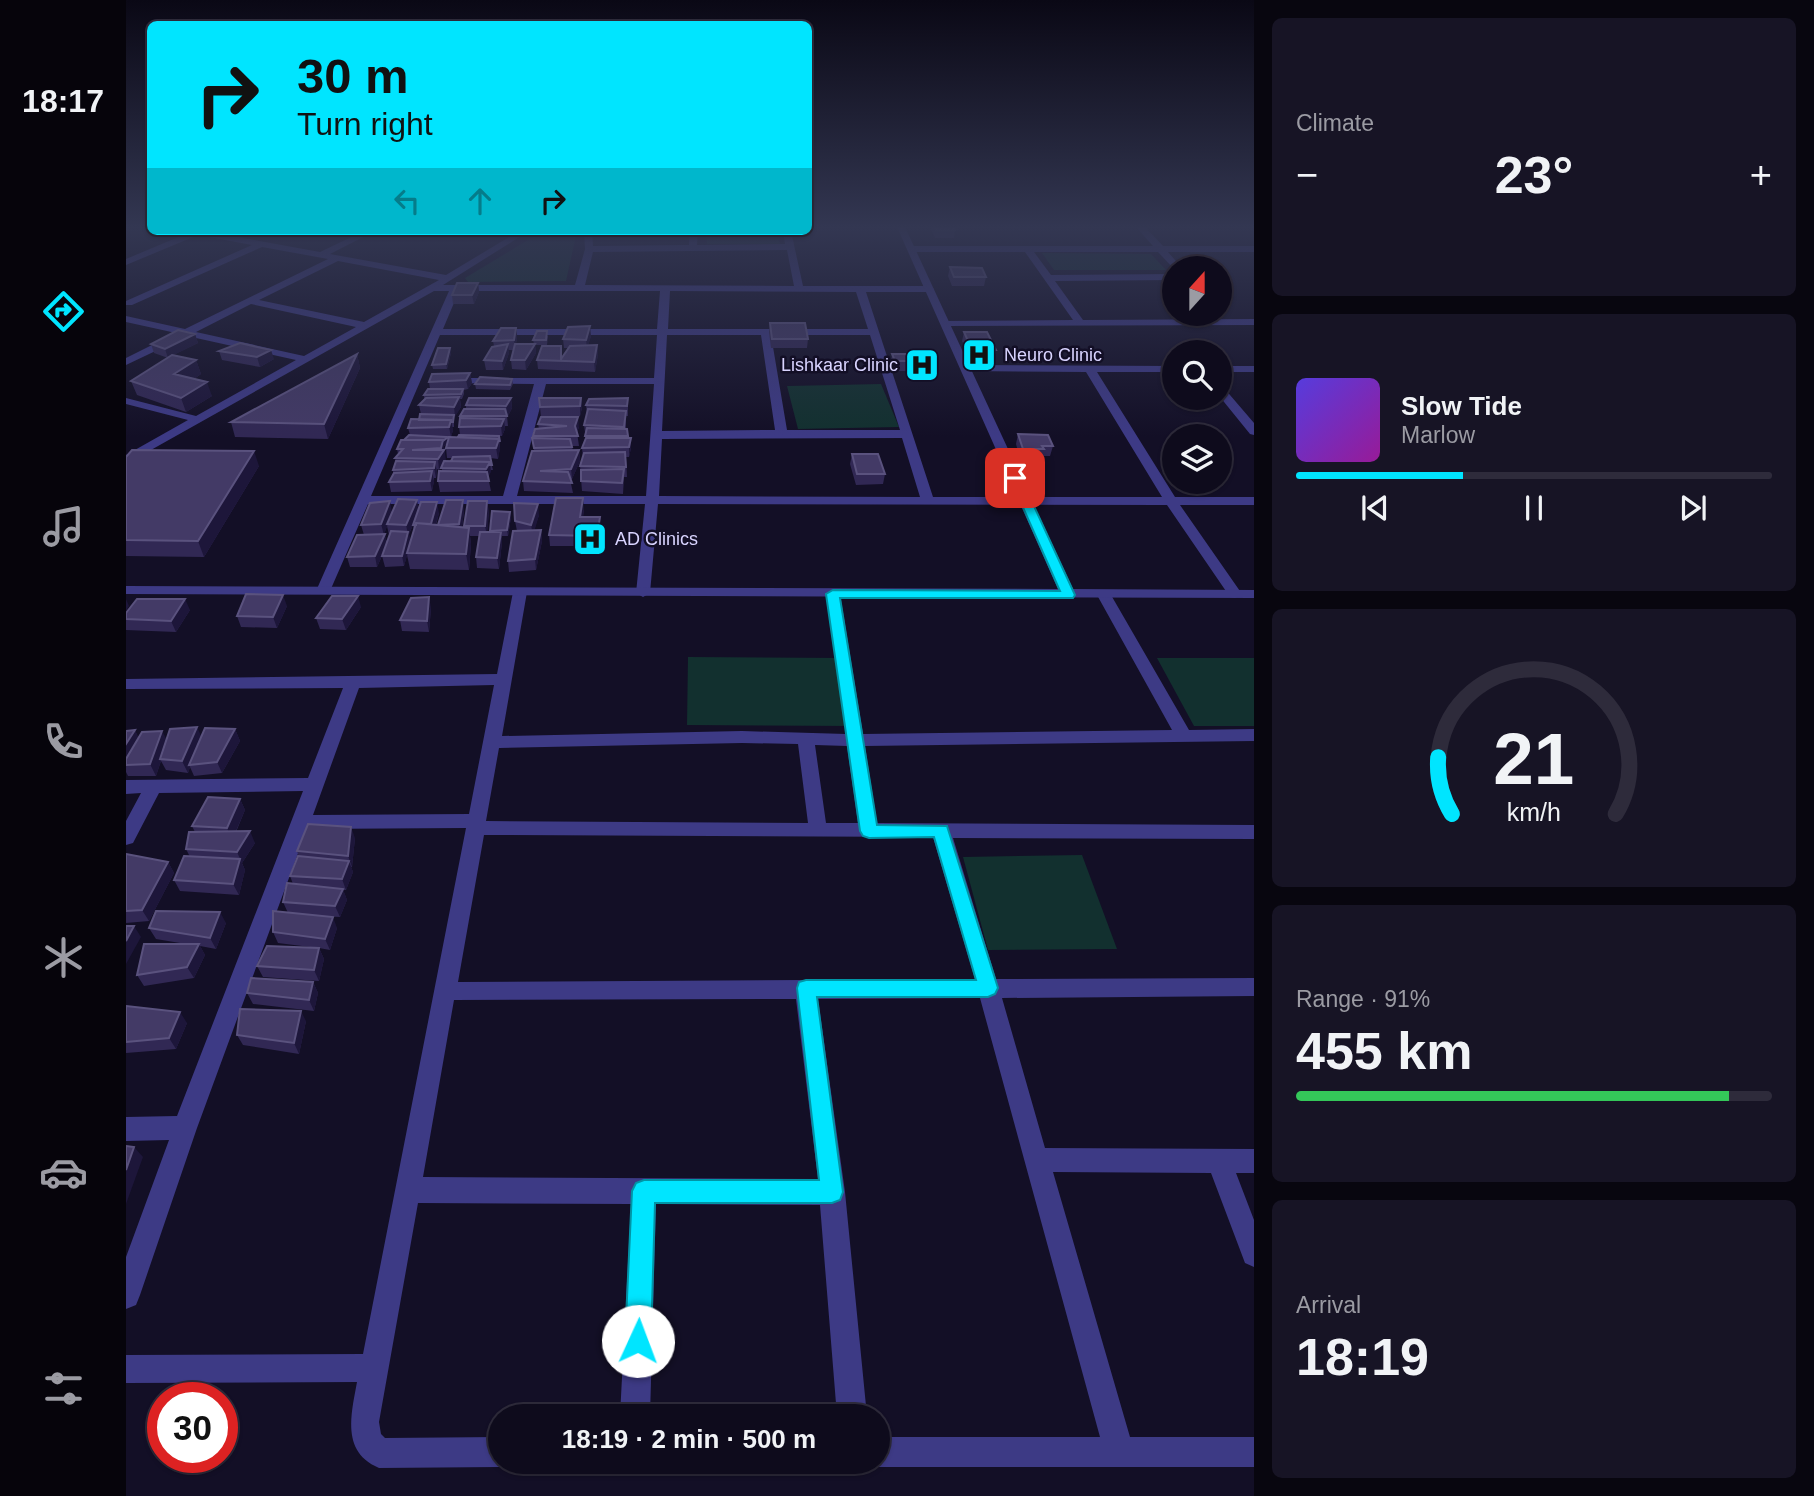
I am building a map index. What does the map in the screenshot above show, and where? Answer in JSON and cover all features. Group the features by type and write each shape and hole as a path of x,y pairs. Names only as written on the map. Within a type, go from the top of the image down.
{"street":[{"path":"129,303 143,297"},
{"path":"126,362 258,297"},
{"path":"126,460 415,297"},
{"path":"323,591 452,297"},
{"path":"643,593 652,500 664,297"},
{"path":"863,297 928,500"},
{"path":"933,297 1069,595"},
{"path":"1062,297 1080,322"},
{"path":"250,301 362,325"},
{"path":"126,319 304,359"},
{"path":"1232,323 1254,322"},
{"path":"945,323 1162,323"},
{"path":"765,331 782,435"},
{"path":"437,332 874,332"},
{"path":"965,368 1162,369"},
{"path":"1089,368 1171,501 1235,594"},
{"path":"1232,369 1254,369"},
{"path":"416,379 659,381"},
{"path":"509,500 541,380"},
{"path":"126,401 196,419"},
{"path":"1232,404 1252,426"},
{"path":"656,435 906,434"},
{"path":"363,500 1254,501"},
{"path":"126,590 1254,594"},
{"path":"488,1452 379,1453 367,1441 364,1422 520,592"},
{"path":"833,594 869,831"},
{"path":"1104,595 1184,736"},
{"path":"126,684 504,678"},
{"path":"126,1295 353,682"},
{"path":"492,742 742,737 857,740 1254,736"},
{"path":"806,739 818,830"},
{"path":"126,787 315,784"},
{"path":"126,838 154,786"},
{"path":"301,822 869,831 1254,832"},
{"path":"940,831 988,988 1119,1451"},
{"path":"445,991 1254,987"},
{"path":"806,988 832,1192 851,1404"},
{"path":"126,1129 186,1128"},
{"path":"1037,1160 1254,1161"},
{"path":"1219,1161 1254,1254"},
{"path":"408,1190 832,1192"},
{"path":"635,1404 644,1191"},
{"path":"126,1368 375,1368"},
{"path":"890,1451 1254,1452"}],"green space":[{"path":"881,384 899,427 798,429 787,386"},
{"path":"688,657 842,658 852,726 687,725"},
{"path":"1157,658 1254,658 1254,726 1194,726"},
{"path":"1082,855 1117,949 988,950 963,857"}],"building":[{"path":"770,323 805,323 808,339 772,339"},
{"path":"590,326 586,340 563,339 568,327"},
{"path":"501,328 516,328 514,340 493,341"},
{"path":"178,330 195,334 165,349 151,344"},
{"path":"537,331 547,331 546,340 533,340"},
{"path":"964,332 987,332 996,350 972,350"},
{"path":"240,343 271,350 257,357 219,351"},
{"path":"508,344 502,361 484,360 492,347"},
{"path":"515,344 535,344 525,360 511,360"},
{"path":"597,345 594,362 537,360 542,346 561,346 561,359 570,346"},
{"path":"438,348 450,348 446,364 432,365"},
{"path":"357,354 324,424 231,422"},
{"path":"892,354 933,354 936,361 895,361"},
{"path":"172,355 196,360 174,374 207,382 181,398 131,381"},
{"path":"470,373 466,380 429,382 432,374"},
{"path":"480,377 512,379 510,385 475,384"},
{"path":"428,389 463,389 461,394 424,395"},
{"path":"459,397 454,407 419,405 426,398"},
{"path":"469,398 511,398 506,406 466,405"},
{"path":"539,398 581,398 580,406 540,407"},
{"path":"628,398 627,406 586,405 589,399"},
{"path":"464,409 505,409 507,416 460,416"},
{"path":"588,409 626,411 624,427 584,425"},
{"path":"420,414 454,415 451,422 419,420"},
{"path":"541,417 578,417 575,426 578,436 533,436 535,429 567,426 538,424"},
{"path":"460,418 504,419 501,426 459,427"},
{"path":"411,419 451,420 449,427 408,428"},
{"path":"587,428 627,429 628,436 585,436"},
{"path":"1018,434 1048,435 1053,446 1023,449"},
{"path":"409,435 448,437 443,441 404,440"},
{"path":"499,436 500,442 499,439 458,437"},
{"path":"449,437 499,439 496,448 446,448"},
{"path":"532,438 570,439 572,447 534,448"},
{"path":"586,438 631,438 629,447 582,448"},
{"path":"401,440 443,440 441,448 412,450 444,450 438,459 395,458 403,449 397,449"},
{"path":"132,450 254,451 198,541 126,540 126,457"},
{"path":"579,450 571,469 540,471 568,472 572,483 523,481 532,451"},
{"path":"625,452 626,467 580,466 584,453"},
{"path":"852,454 878,454 885,474 857,474"},
{"path":"490,456 492,465 490,462 451,461 453,457"},
{"path":"396,461 435,462 434,468 393,470"},
{"path":"444,461 490,462 486,469 441,468"},
{"path":"624,469 622,483 581,481 581,470"},
{"path":"432,471 430,481 389,482 394,473"},
{"path":"439,471 487,472 489,481 438,481"},
{"path":"556,498 583,498 580,517 600,517 597,536 549,535"},
{"path":"398,499 417,500 406,525 387,524"},
{"path":"446,500 463,500 459,524 438,525"},
{"path":"390,501 381,524 361,525 370,503"},
{"path":"468,501 487,501 485,526 464,526"},
{"path":"421,502 437,502 431,524 413,525"},
{"path":"514,503 538,504 531,525 515,521"},
{"path":"492,511 510,512 507,530 490,531"},
{"path":"416,523 469,528 466,554 407,553"},
{"path":"541,530 535,559 508,561 513,531"},
{"path":"391,531 408,532 402,556 382,556"},
{"path":"480,532 501,532 497,558 476,557"},
{"path":"385,534 375,556 347,557 357,535"},
{"path":"246,594 283,595 273,617 237,616"},
{"path":"332,596 358,596 342,619 316,618"},
{"path":"429,597 427,621 400,620 411,598"},
{"path":"137,599 185,599 171,621 126,619 126,613"},
{"path":"197,727 182,761 160,759 170,729"},
{"path":"205,728 235,729 217,762 189,765"},
{"path":"135,730 126,744 126,731"},
{"path":"162,731 150,764 126,765 126,759 142,732"},
{"path":"208,797 240,799 227,828 192,826"},
{"path":"308,824 351,827 348,856 297,851"},
{"path":"250,831 237,852 186,849 189,832"},
{"path":"126,854 168,862 142,910 126,911"},
{"path":"184,856 240,859 233,884 174,880"},
{"path":"298,856 349,861 342,879 290,876"},
{"path":"287,883 343,889 335,906 283,902"},
{"path":"156,911 220,912 210,938 149,928"},
{"path":"273,911 333,917 325,939 273,932"},
{"path":"126,926 134,926 126,941"},
{"path":"144,944 199,944 187,967 137,975"},
{"path":"267,946 319,948 314,970 257,966"},
{"path":"251,978 313,982 309,1000 247,993"},
{"path":"126,1006 180,1012 169,1038 126,1042"},
{"path":"240,1009 301,1011 294,1043 237,1035"},
{"path":"126,1146 134,1147 126,1170"}],"place":[{"name":"Neuro Clinic","path":"979,355"},
{"name":"Lishkaar Clinic","path":"922,365"},
{"name":"AD Clinics","path":"590,539"}],"route":[{"path":"638,1341 644,1191 832,1192 806,988 988,988 940,831 869,831 833,594 1069,595 1015,478"}]}
